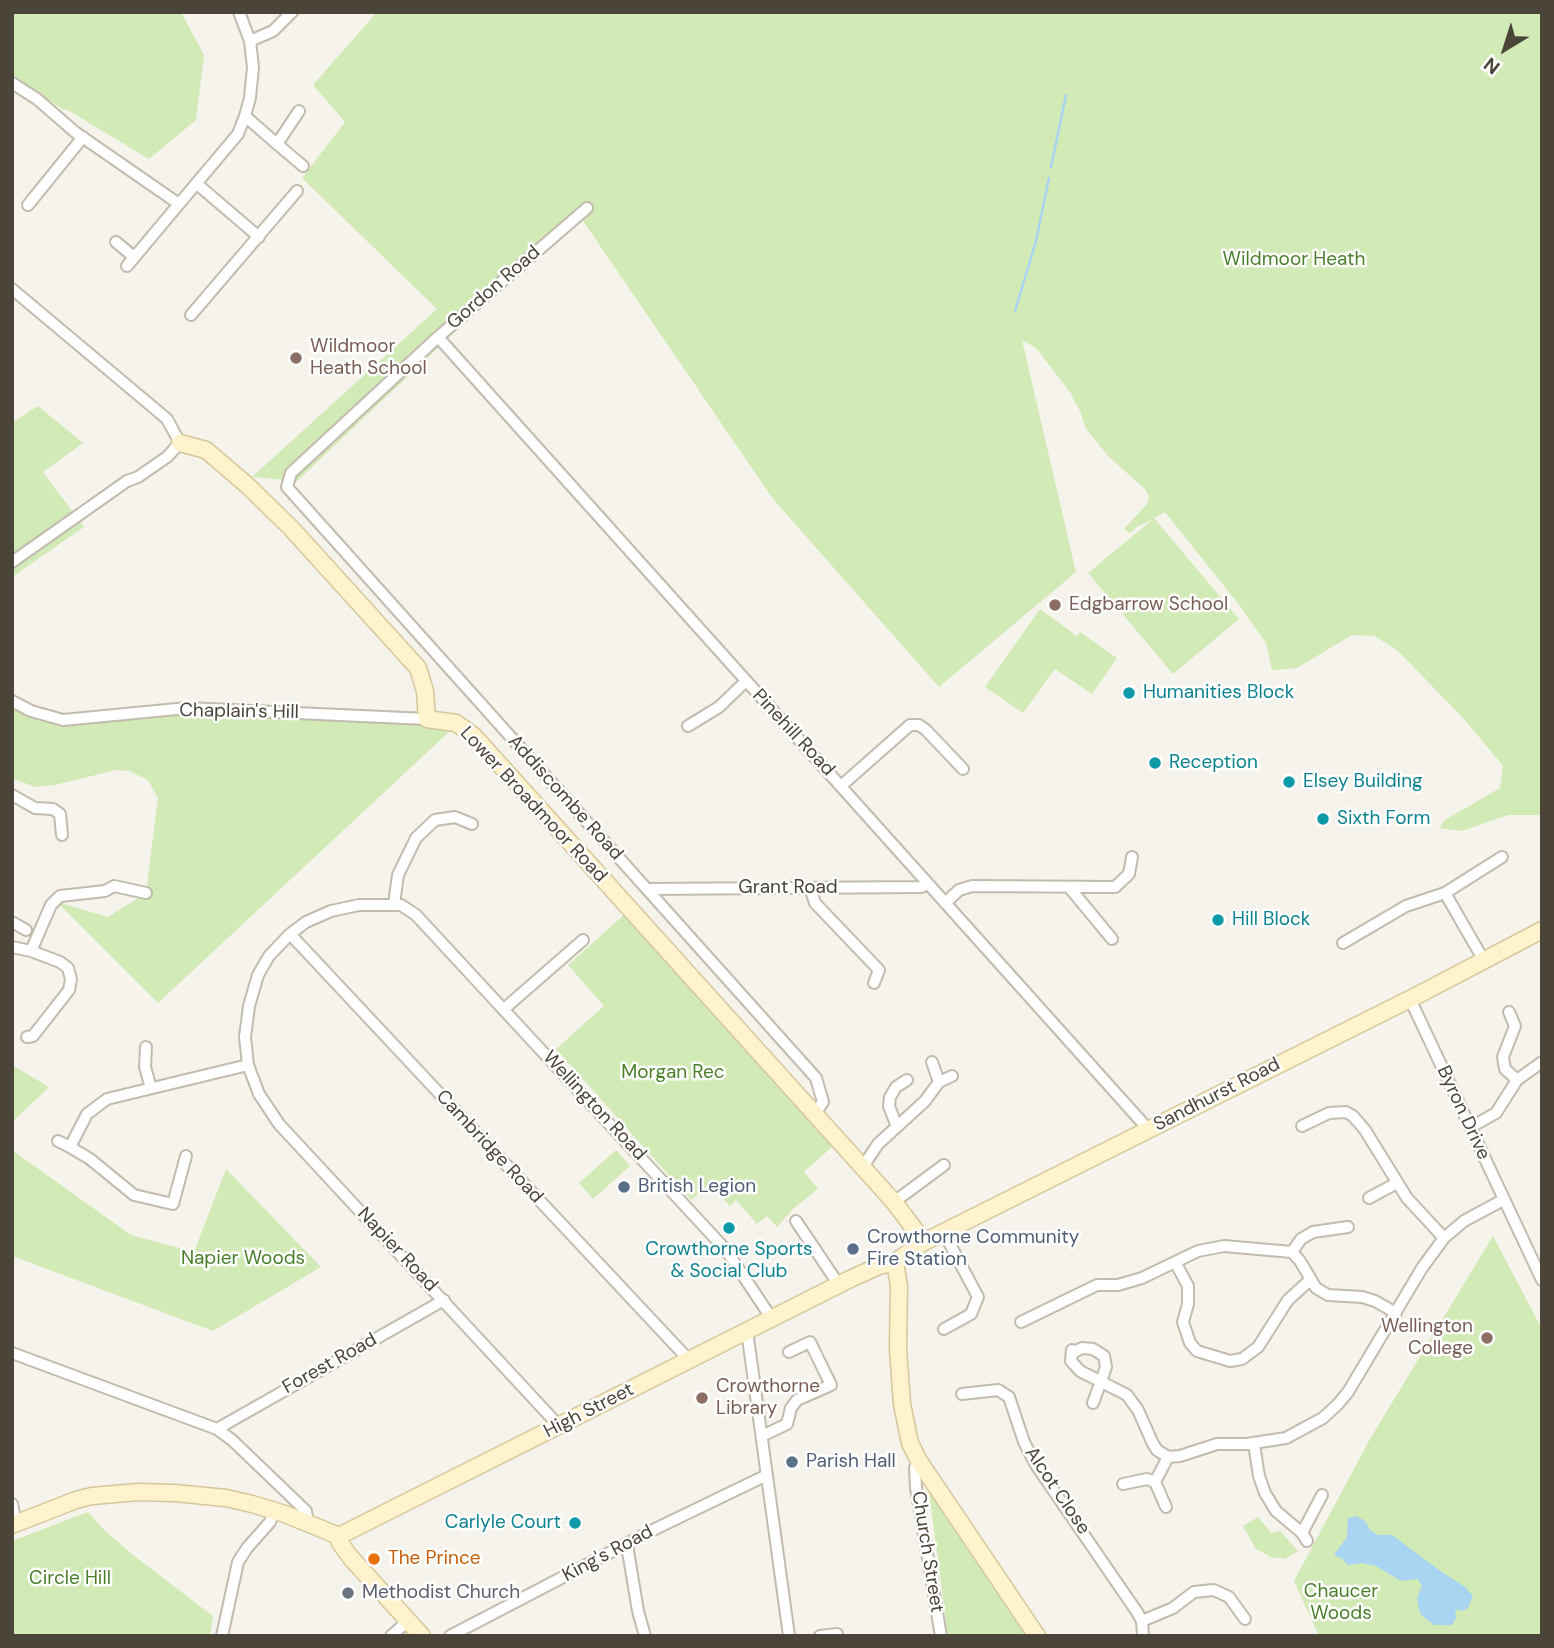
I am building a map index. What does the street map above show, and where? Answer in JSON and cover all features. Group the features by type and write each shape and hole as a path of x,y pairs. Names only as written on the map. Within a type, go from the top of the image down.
{"street":[{"path":"116,242 131,261 238,134 250,98 253,67 250,41 239,12"},
{"path":"250,41 273,30 292,12"},
{"path":"12,83 179,204"},
{"path":"277,144 299,111"},
{"path":"245,117 303,166"},
{"path":"28,205 83,137"},
{"path":"197,184 259,237"},
{"path":"40,191 49,200"},
{"path":"191,315 297,191"},
{"name":"Gordon Road","path":"287,487 291,473 438,337 587,208"},
{"path":"12,289 167,419 174,427 180,443"},
{"name":"Pinehill Road","path":"438,337 1147,1129"},
{"path":"12,562 127,481 138,477 167,457 180,443"},
{"path":"180,443 206,450 248,486 416,664 421,672 425,691 427,719"},
{"name":"Addiscombe Road","path":"287,487 816,1078 823,1101 814,1115"},
{"path":"688,726 719,707 745,682"},
{"name":"Chaplain's Hill","path":"12,701 31,711 63,720 187,708 427,719"},
{"name":"Lower Broadmoor Road","path":"427,719 456,723 474,736 894,1202 924,1242"},
{"path":"841,786 910,725 919,725 926,730 963,769"},
{"path":"12,795 35,808 53,809 60,814 62,835"},
{"path":"398,904 398,875 416,838 435,820 455,817 472,824"},
{"path":"945,903 959,890 972,886 1115,887 1129,874 1132,857"},
{"path":"1343,943 1406,906 1445,893 1502,858"},
{"name":"Grant Road","path":"647,889 920,887 928,884"},
{"path":"31,951 51,905 60,896 105,891 114,886 146,892"},
{"path":"1069,887 1112,939"},
{"path":"810,888 816,903 878,970 874,983"},
{"path":"1445,893 1483,959"},
{"name":"Napier Road","path":"398,904 359,905 331,911 306,922 269,956 258,975 249,1006 245,1037 248,1065 259,1094 279,1124 560,1427"},
{"name":"Wellington Road","path":"398,904 416,915 726,1250 772,1319"},
{"path":"12,922 26,930"},
{"name":"Sandhurst Road","path":"894,1262 924,1242 1410,999 1542,930"},
{"name":"Cambridge Road","path":"290,934 689,1360"},
{"path":"503,1009 583,940"},
{"path":"12,947 60,962 68,968 71,979 69,990 33,1036 27,1037"},
{"name":"Byron Drive","path":"1410,999 1542,1280"},
{"path":"1509,1012 1515,1026 1503,1057 1505,1069 1517,1080"},
{"path":"146,1047 145,1067 151,1088"},
{"path":"932,1062 939,1082"},
{"path":"1471,1127 1496,1114 1517,1080 1542,1062"},
{"path":"70,1147 91,1109 107,1099 248,1065"},
{"path":"862,1168 878,1144 925,1101 939,1082 952,1076"},
{"path":"897,1127 889,1106 890,1097 896,1087 907,1080"},
{"path":"1303,1126 1329,1113 1346,1112 1353,1116 1388,1164 1397,1183 1444,1238"},
{"path":"58,1141 90,1159 134,1195 172,1210 186,1156"},
{"path":"894,1202 944,1165"},
{"path":"1369,1198 1397,1183"},
{"path":"1072,1355 1086,1376 1127,1395 1138,1410 1153,1444 1168,1457 1180,1456 1217,1444 1254,1444 1286,1438 1323,1418 1348,1392 1422,1268 1444,1238 1464,1221 1503,1200"},
{"path":"796,1221 839,1285"},
{"path":"1292,1252 1301,1239 1313,1232 1348,1227"},
{"path":"944,1233 978,1297"},
{"path":"1021,1322 1097,1285 1118,1285 1142,1278 1198,1251 1224,1246 1292,1252 1316,1288 1328,1295 1362,1297 1375,1301 1396,1313"},
{"name":"High Street","path":"339,1536 839,1285 894,1262"},
{"name":"Church Street","path":"894,1262 899,1286 898,1349 903,1408 909,1443 919,1461 915,1468 916,1488 941,1636"},
{"path":"1175,1262 1188,1286 1188,1304 1183,1322 1194,1350 1230,1361 1242,1359 1258,1347 1288,1300 1310,1280"},
{"path":"944,1329 971,1314 978,1297 989,1293"},
{"name":"Forest Road","path":"217,1429 444,1300"},
{"path":"745,1332 748,1338 789,1636"},
{"path":"762,1436 787,1424 791,1408 797,1400 831,1385 810,1342 789,1352"},
{"path":"1060,1367 1082,1348 1093,1349 1104,1356 1106,1367 1093,1403"},
{"path":"12,1353 217,1429 306,1511 308,1523"},
{"name":"Alcot Close","path":"962,1394 998,1390 1009,1397 1024,1442 1036,1465 1142,1621 1143,1636"},
{"path":"1254,1444 1259,1476 1265,1493 1276,1511 1305,1537 1322,1495"},
{"path":"1155,1482 1168,1457"},
{"path":"919,1461 1037,1636"},
{"name":"King's Road","path":"450,1636 767,1475"},
{"path":"1123,1485 1147,1479 1155,1482 1166,1507"},
{"path":"12,1504 14,1524 76,1500 127,1493 200,1495 226,1498 275,1510 339,1536 340,1543 351,1558 422,1636"},
{"path":"222,1636 238,1562 270,1522 275,1510"},
{"path":"626,1545 645,1636"},
{"path":"1142,1621 1173,1608 1194,1592 1214,1590 1229,1597 1245,1619"},
{"path":"391,1636 408,1620"},
{"path":"821,1636 836,1634"}],"green space":[{"path":"12,12 181,12 204,55 196,120 149,159 64,110 12,76"},
{"name":"Wildmoor Heath","path":"377,12 1542,12 1542,815 1508,815 1462,831 1439,828 1445,820 1500,788 1503,766 1465,720 1397,650 1374,636 1352,635 1297,668 1272,670 1266,643 1165,512 1154,518 1239,619 1173,674 1088,573 1152,520 1130,533 1124,529 1147,504 1149,497 1146,490 1108,456 1086,429 1070,392 1036,348 1022,340 1076,572 939,687 773,499 579,215 297,481 252,477 437,309 302,178 345,122 313,85"},
{"path":"38,406 83,443 43,472 84,527 12,577 12,423"},
{"path":"1040,609 1077,636 1080,632 1117,658 1092,694 1055,669 1023,713 985,687"},
{"path":"12,701 63,720 187,708 427,724 450,731 158,1003 57,902 108,917 146,893 158,798 148,780 129,771 116,770 55,785 35,787 12,778"},
{"name":"Morgan Rec","path":"625,914 833,1146 804,1172 818,1189 793,1209 777,1227 767,1216 757,1224 736,1200 730,1206 710,1184 691,1200 556,1049 604,1006 568,965"},
{"path":"12,1065 49,1087 12,1122"},
{"name":"Napier Woods","path":"12,1150 131,1235 194,1252 226,1169 321,1267 213,1331 12,1256"},
{"path":"616,1150 630,1166 593,1199 579,1183"},
{"name":"Wellington College","path":"1493,1236 1542,1329 1542,1636 1319,1636 1294,1581 1370,1439"},
{"path":"929,1492 1026,1636 948,1636"},
{"name":"Circle Hill","path":"88,1512 133,1555 213,1616 210,1636 12,1636 12,1541"},
{"path":"1258,1517 1271,1533 1280,1531 1298,1551 1285,1559 1271,1557 1256,1549 1243,1526"}],"water":[{"path":"1356,1516 1378,1535 1392,1535 1465,1587 1473,1596 1468,1608 1455,1612 1456,1618 1452,1625 1434,1625 1420,1614 1417,1599 1422,1585 1417,1579 1401,1581 1376,1566 1362,1563 1347,1565 1344,1560 1334,1555 1347,1537 1348,1518"}],"waterway":[{"path":"1051,167 1066,95"},
{"path":"1015,311 1036,241 1049,178"}],"place":[{"name":"Wildmoor Heath School","path":"296,358"},
{"name":"Edgbarrow School","path":"1055,605"},
{"name":"Humanities Block","path":"1129,693"},
{"name":"Reception","path":"1155,763"},
{"name":"Elsey Building","path":"1289,782"},
{"name":"Sixth Form","path":"1323,819"},
{"name":"Hill Block","path":"1218,920"},
{"name":"British Legion","path":"624,1187"},
{"name":"Crowthorne Sports & Social Club","path":"729,1228"},
{"name":"Crowthorne Community Fire Station","path":"853,1249"},
{"name":"Wellington College","path":"1487,1338"},
{"name":"Crowthorne Library","path":"702,1398"},
{"name":"Parish Hall","path":"792,1462"},
{"name":"Carlyle Court","path":"575,1523"},
{"name":"The Prince","path":"374,1559"},
{"name":"Methodist Church","path":"348,1593"}],"park label":[{"name":"Chaucer Woods","path":"1341,1603"}]}
